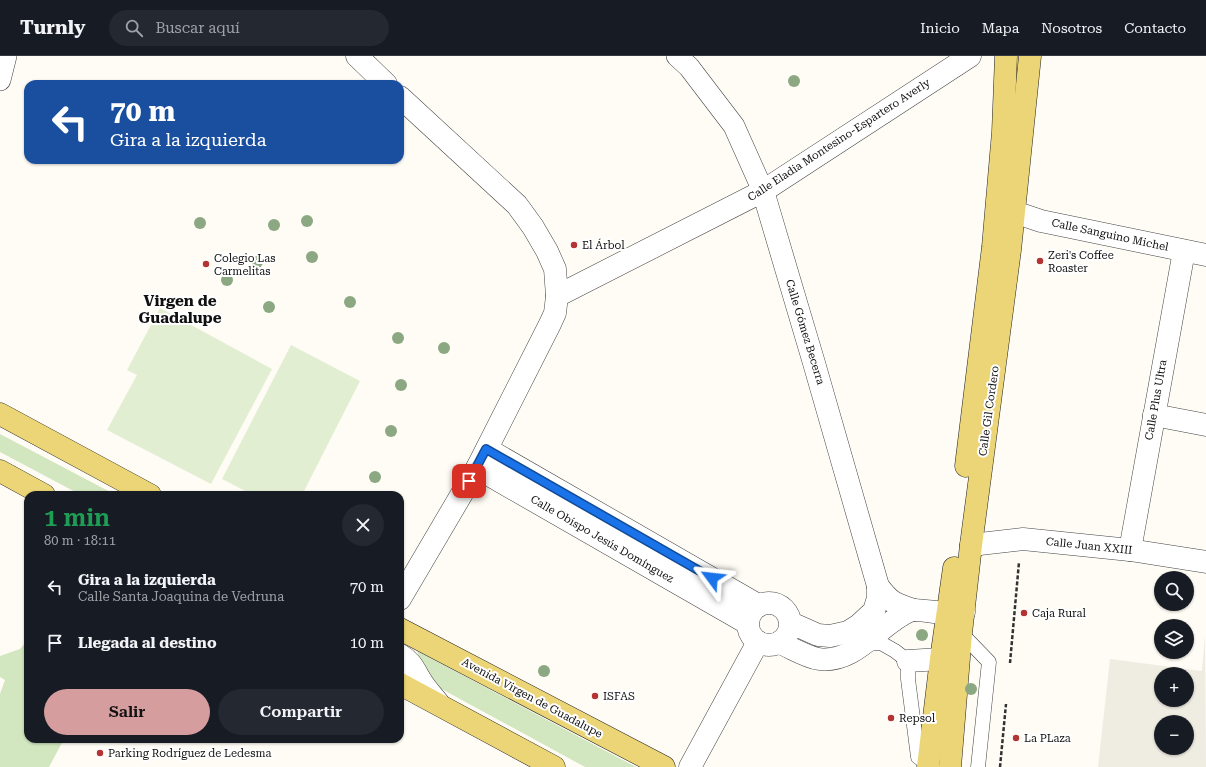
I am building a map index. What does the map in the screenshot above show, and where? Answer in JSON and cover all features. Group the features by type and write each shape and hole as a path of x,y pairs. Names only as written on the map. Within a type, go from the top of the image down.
{"main road":[{"name":"Calle Gil Cordero","path":"936,766 961,633 956,612 994,247 1003,132 1006,56"},
{"name":"Calle Gil Cordero","path":"936,766 941,659 956,612 971,545 1010,250 1030,56"},
{"path":"0,414 143,491"},
{"path":"0,471 37,491"},
{"name":"Avenida Virgen de Guadalupe","path":"404,631 664,767"},
{"path":"404,686 554,767"}],"street":[{"path":"0,80 6,56"},
{"path":"357,56 382,80"},
{"name":"Calle Eladia Montesino-Espartero Averly","path":"557,296 763,191 970,56"},
{"name":"Calle Gómez Becerra","path":"688,60 734,126 763,191 878,586 888,599 899,605 914,610"},
{"path":"404,101 517,205 533,227 547,251 555,269 557,296 555,313 550,324 477,468 404,592"},
{"name":"Calle Sanguino Michel","path":"1014,212 1041,221 1206,255"},
{"name":"Calle Plus Ultra","path":"1130,550 1184,251"},
{"path":"1154,415 1206,425"},
{"name":"Calle Obispo Jesús Domínguez","path":"486,449 753,614"},
{"name":"Calle Obispo Jesús Domínguez","path":"477,468 753,614"},
{"name":"Calle Juan XXIII","path":"971,545 1023,539 1130,550 1206,562"},
{"path":"791,623 818,635 830,636 848,632 859,625 874,611 878,598 878,586"},
{"path":"772,602 779,604 784,609 788,614 791,623 788,634 780,643 773,645 765,645 758,642 750,634 753,614 772,602"},
{"path":"780,643 820,659 834,658 848,653 864,644 896,618 914,610 956,612"},
{"path":"690,767 758,642"},
{"path":"404,657 415,668 420,679 439,704"},
{"path":"908,661 941,659"}],"lane":[{"path":"961,633 989,662 978,767"},
{"path":"864,644 881,643 908,661 908,679 918,757 936,766"}],"path":[{"path":"1009,669 1020,552 1023,539"},
{"path":"1000,767 1006,699"}],"green space":[{"path":"160,308 272,369 211,484 107,430 137,375 127,370"},
{"path":"291,345 360,381 304,491 245,491 222,479"},
{"path":"0,434 108,491 73,491 0,452"},
{"path":"24,644 24,743 62,743 49,767 0,767 0,694 5,680 0,677 0,656 20,649"},
{"path":"417,651 636,767 585,767 438,687 420,660"}],"shaded area":[{"path":"1205,635 1206,767 1098,767 1110,659 1171,667 1154,667 1154,707 1194,707 1194,670 1202,671"}],"place":[{"name":"El Árbol","path":"574,245"},
{"name":"Zeri's Coffee Roaster","path":"1040,261"},
{"name":"Colegio Las Carmelitas","path":"206,264"},
{"name":"Caja Rural","path":"1024,613"},
{"name":"ISFAS","path":"595,696"},
{"name":"Repsol","path":"891,718"},
{"name":"La PLaza","path":"1016,738"},
{"name":"Parking Rodríguez de Ledesma","path":"100,753"}],"district":[{"name":"Virgen de Guadalupe","path":"180,310"}],"route":[{"path":"469,481 486,449 712,578"}]}
